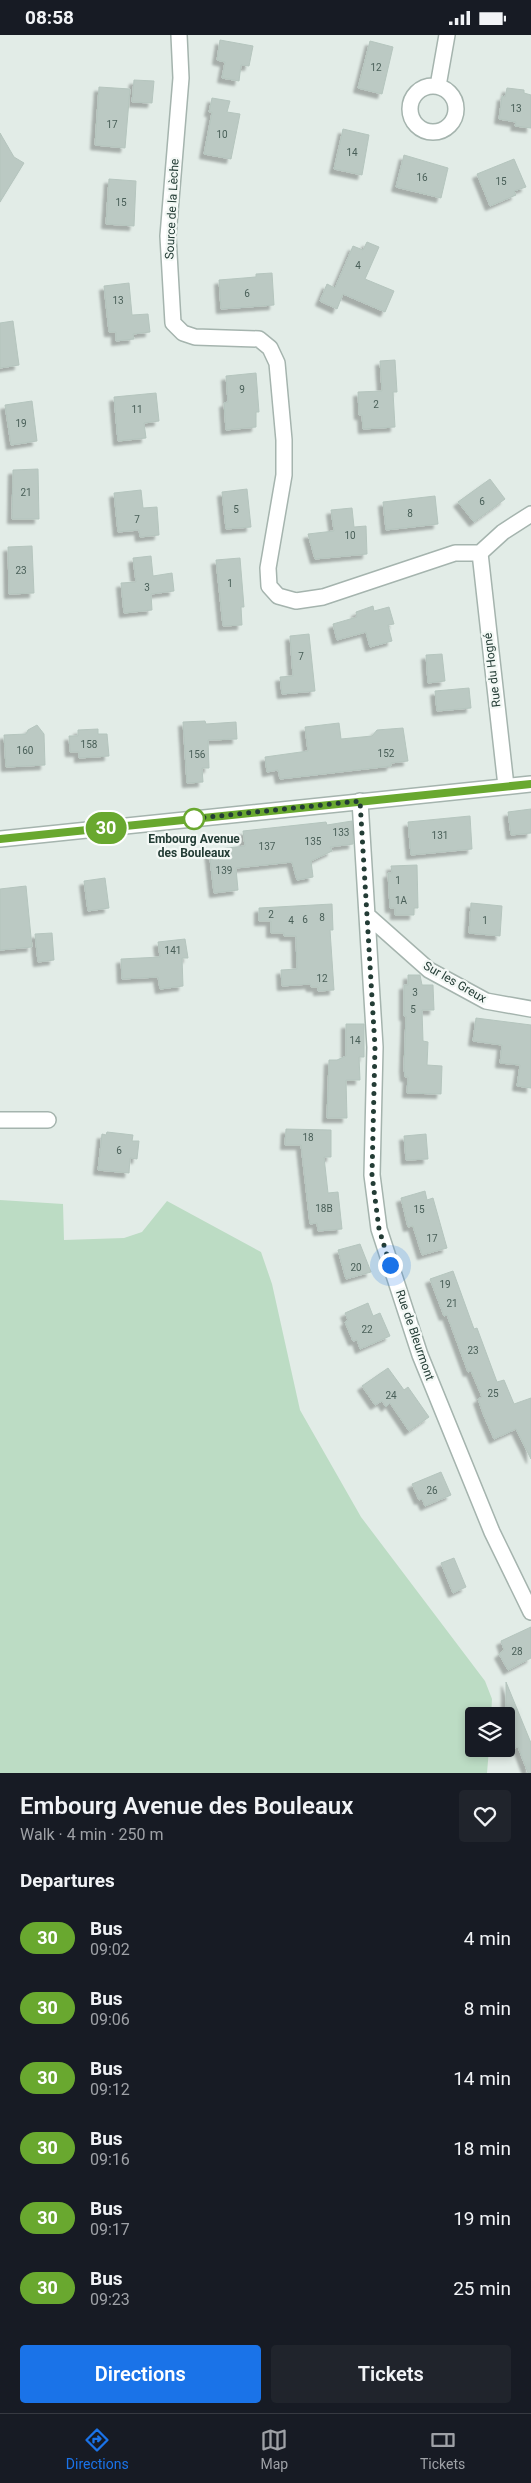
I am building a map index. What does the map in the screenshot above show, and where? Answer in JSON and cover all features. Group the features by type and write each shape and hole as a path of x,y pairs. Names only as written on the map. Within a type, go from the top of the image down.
{"street":[{"name":"Source de la Lèche","path":"179,35 181,78 168,236 173,323 183,333 195,337 259,339 270,348 278,363 284,440 284,475 268,568 269,586 278,596 296,601 323,597 455,553 480,553"},
{"path":"438,86 447,35"},
{"path":"480,553 504,532 531,514"},
{"name":"Rue du Hogné","path":"480,553 506,786"},
{"path":"0,839 531,784"},
{"name":"Rue de Bleurmont","path":"360,801 375,1047 372,1175 379,1229 420,1355 492,1533 531,1612"},
{"name":"Sur les Greux","path":"367,915 429,970 486,1001 531,1009"},
{"path":"0,1120 48,1120"}],"green space":[{"path":"0,1200 63,1204 64,1240 124,1238 142,1232 167,1201 261,1252 272,1284 300,1410 361,1517 485,1681 492,1699 492,1707 465,1707 465,1757 488,1757 487,1773 0,1773"}],"building":[{"path":"220,40 253,46 249,66 241,65 239,81 222,78 225,62 217,60"},
{"path":"370,41 393,47 382,94 358,88"},
{"path":"134,80 154,81 152,103 132,102"},
{"path":"99,87 130,89 125,148 95,145"},
{"path":"507,88 524,90 524,93 531,95 531,128 515,126 516,122 499,119 502,96 505,97"},
{"path":"212,98 230,101 227,112 240,114 231,159 204,154 212,112 209,112"},
{"path":"343,129 369,135 362,175 334,169"},
{"path":"0,133 14,157 24,163 0,202"},
{"path":"404,155 448,168 441,198 396,187"},
{"path":"514,159 526,187 514,191 516,195 490,206 477,174"},
{"path":"109,179 136,181 134,226 106,224"},
{"path":"367,242 379,247 365,279 394,291 385,312 343,294 337,309 320,301 327,284 335,288 353,246 363,250"},
{"path":"272,273 274,305 221,309 219,280 256,277 256,274"},
{"path":"129,283 132,315 148,314 150,332 133,334 134,339 116,341 116,332 109,332 104,286"},
{"path":"13,321 19,365 0,368 0,323"},
{"path":"395,360 397,392 393,392 395,427 363,429 362,415 359,415 358,392 382,391 380,361"},
{"path":"256,373 259,412 256,412 256,427 226,430 224,403 228,402 226,376"},
{"path":"156,393 159,421 144,423 146,438 118,441 114,397"},
{"path":"32,401 37,441 11,445 5,405"},
{"path":"38,469 39,519 12,519 13,470"},
{"path":"490,479 505,499 474,522 458,502"},
{"path":"247,489 251,527 226,529 222,492"},
{"path":"141,490 143,508 157,507 159,535 140,537 139,530 118,532 114,493"},
{"path":"435,496 438,524 386,530 383,502"},
{"path":"352,508 354,527 366,526 367,554 315,559 308,534 334,531 331,510"},
{"path":"32,546 34,593 9,594 8,547"},
{"path":"151,556 153,576 172,573 174,591 151,594 152,610 124,613 121,583 136,582 133,558"},
{"path":"240,558 244,607 241,607 242,625 223,626 216,560"},
{"path":"373,606 374,611 389,607 394,624 388,625 392,641 370,647 366,632 337,640 333,624 357,617 356,612"},
{"path":"309,634 315,691 282,694 280,677 293,676 290,636"},
{"path":"442,654 445,681 428,683 426,655"},
{"path":"469,688 471,708 437,711 435,691"},
{"path":"205,721 206,724 236,722 237,739 208,740 209,768 202,768 203,782 187,783 183,722"},
{"path":"339,723 341,739 372,736 377,730 403,728 408,761 391,763 391,766 280,779 278,770 267,772 265,757 308,751 305,727"},
{"path":"37,725 44,734 45,765 6,767 4,735 26,734 28,730"},
{"path":"98,729 98,734 107,734 109,756 79,758 79,752 70,752 69,736 78,736 78,730"},
{"path":"531,809 531,833 511,835 508,812"},
{"path":"470,816 472,849 411,855 408,822"},
{"path":"352,821 353,844 330,847 332,851 311,861 313,877 297,880 292,862 236,868 238,890 214,893 209,850 245,846 243,831 326,822 327,825"},
{"path":"417,865 418,908 414,908 414,915 395,915 395,908 390,908 388,873 392,873 391,866"},
{"path":"105,878 109,908 88,911 84,881"},
{"path":"26,886 32,947 0,950 0,889"},
{"path":"471,903 502,906 500,936 469,933"},
{"path":"332,904 333,930 330,930 334,990 318,991 318,987 311,987 310,984 282,986 281,970 297,969 296,936 284,936 284,933 271,933 271,921 259,921 259,908"},
{"path":"52,933 54,960 38,962 35,934"},
{"path":"185,939 188,958 182,958 183,986 160,989 158,977 122,979 121,959 160,957 158,942"},
{"path":"408,975 420,975 422,985 433,985 434,1010 422,1010 423,1041 428,1042 427,1065 442,1066 441,1094 407,1093 408,1077 405,1077 404,1068 406,1016 404,1016 404,985 408,985"},
{"path":"476,1018 531,1025 531,1088 517,1086 520,1065 500,1063 502,1045 473,1041"},
{"path":"346,1024 364,1024 364,1057 359,1057 360,1080 346,1080 347,1118 327,1118 329,1060 337,1060 346,1056"},
{"path":"286,1129 331,1130 331,1157 324,1157 328,1193 338,1192 342,1229 318,1231 317,1223 310,1224 301,1145 285,1145"},
{"path":"107,1132 133,1135 132,1141 139,1141 137,1159 130,1158 129,1173 98,1170 102,1134 106,1135"},
{"path":"426,1134 428,1159 406,1160 404,1136"},
{"path":"425,1191 427,1200 433,1198 447,1248 422,1255 413,1226 408,1227 401,1198"},
{"path":"360,1244 371,1272 346,1279 338,1250"},
{"path":"453,1271 474,1329 477,1328 497,1382 504,1380 514,1404 531,1398 531,1459 516,1429 494,1439 484,1416 478,1399 482,1397 471,1371 468,1372 447,1315 444,1316 430,1279"},
{"path":"368,1303 373,1316 380,1313 390,1336 360,1349 357,1340 353,1341 345,1322 348,1320 345,1313"},
{"path":"388,1368 404,1390 408,1387 429,1417 409,1431 390,1403 386,1407 382,1401 375,1405 362,1386"},
{"path":"441,1472 451,1495 425,1506 422,1499 419,1500 412,1484"},
{"path":"454,1558 466,1587 453,1593 441,1563"},
{"path":"531,1627 531,1658 508,1670 499,1654 504,1650 501,1641"},
{"path":"506,1682 531,1743 531,1773 528,1773 518,1747 515,1748 515,1707 506,1707"}],"bus line":[{"name":"30","path":"0,839 531,784"}],"place":[{"name":"Embourg Avenue des Bouleaux","path":"194,819"}],"route":[{"path":"194,819 190,819 360,801 375,1047 372,1175 379,1229 390,1265"}]}
